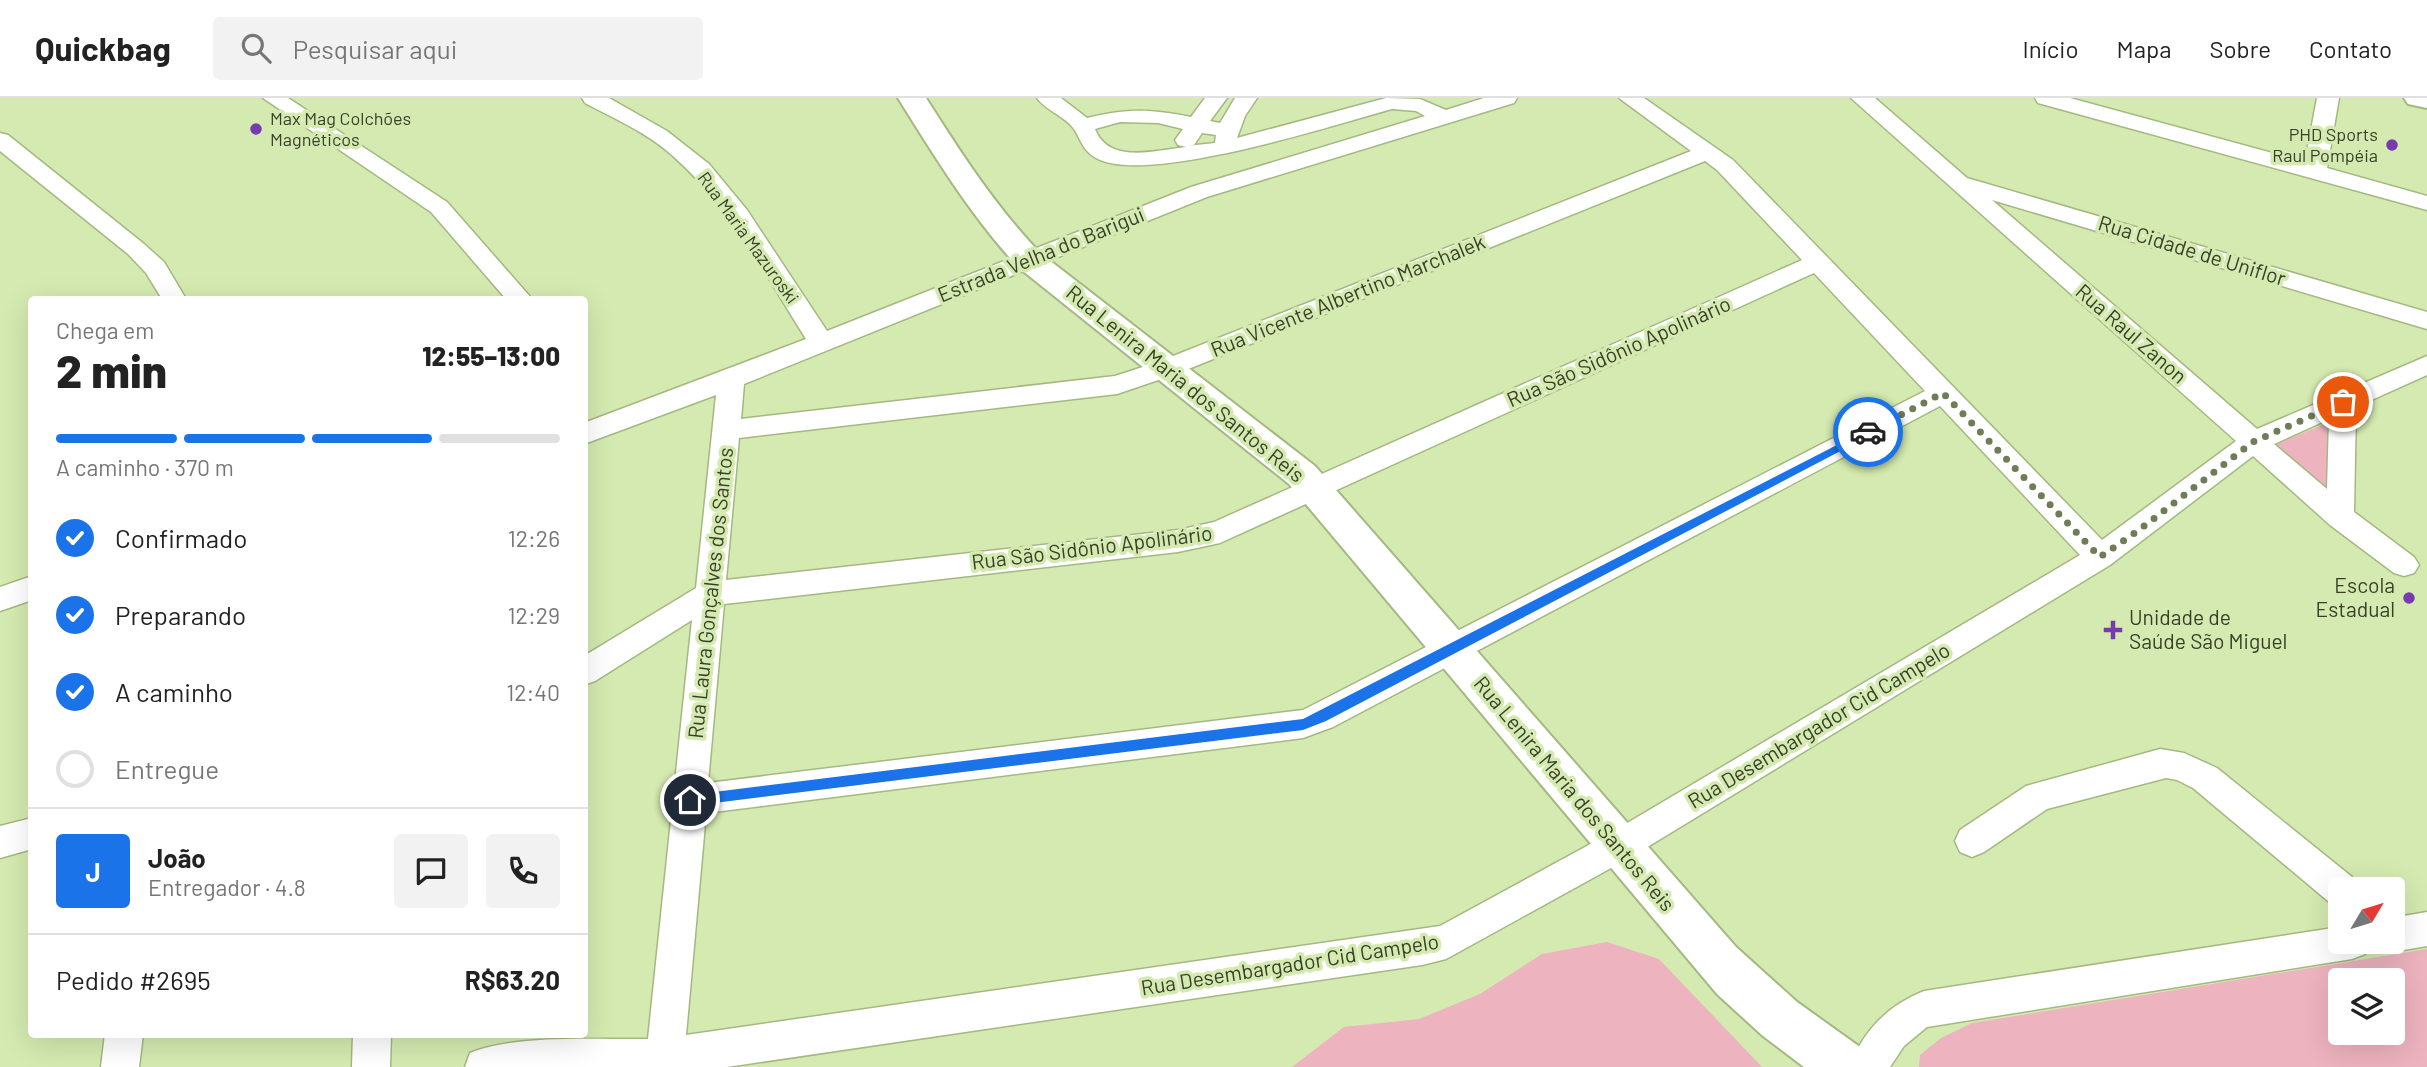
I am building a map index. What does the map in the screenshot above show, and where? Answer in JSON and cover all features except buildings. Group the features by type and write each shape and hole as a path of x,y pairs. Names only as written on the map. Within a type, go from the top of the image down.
{"main road":[{"name":"Rua Lenira Maria dos Santos Reis","path":"912,98 959,173 1000,229 1029,260 1291,465 1750,996 1786,1026 1847,1067"},
{"path":"2418,98 2427,100"}],"street":[{"path":"274,98 439,207 455,222 517,296"},
{"name":"Rua Maria Mazuroski","path":"593,98 659,136 693,162 740,219 822,344"},
{"path":"1048,98 1083,125 1089,141 1104,154 1135,160 1392,103 1425,101 1446,118"},
{"path":"1178,152 1193,126 1216,98"},
{"path":"1226,140 1231,118 1246,98"},
{"name":"Estrada Velha do Barigui","path":"588,432 822,344 1199,192 1506,98"},
{"path":"1630,98 1725,165 2100,557"},
{"name":"Rua Raul Zanon","path":"1861,98 2340,517 2404,565"},
{"path":"2046,98 2427,203"},
{"path":"2315,172 2328,98"},
{"path":"1083,125 1120,116 1158,117 1193,126 1226,140"},
{"path":"0,140 136,249 155,268 172,296"},
{"name":"Rua Vicente Albertino Marchalek","path":"727,430 1117,385 1167,368 1708,152"},
{"name":"Rua Cidade de Uniflor","path":"1956,181 2427,321"},
{"name":"Rua São Sidônio Apolinário","path":"588,670 710,594 1198,538 1242,524 1817,262"},
{"name":"Rua Desembargador Cid Campelo","path":"484,1067 535,1061 665,1057 1422,948 1446,942 1619,846 2100,557 2253,442 2427,365"},
{"name":"Rua Laura Gonçalves dos Santos","path":"665,1057 731,379"},
{"path":"690,800 1287,728 1322,718 1943,393"},
{"path":"2340,517 2343,402"},
{"path":"0,599 28,590"},
{"path":"1972,841 2038,797 2160,763 2173,763 2189,768 2205,778 2328,879"},
{"path":"0,842 28,834"},
{"path":"1868,1067 1893,1027 1906,1016 1934,1006 2328,946"},
{"path":"120,1067 124,1038"},
{"path":"371,1067 372,1038"}],"shaded area":[{"path":"2327,423 2327,494 2272,446"},
{"path":"1607,942 1659,959 1762,1067 1292,1067 1344,1027 1419,1019 1480,994 1542,954"},
{"path":"2427,949 2427,1067 1919,1067 1920,1055 1941,1038 1972,1023"}],"way so far":[{"path":"1868,432 1943,393 2100,557 2121,544 2253,442 2343,402"}],"place":[{"name":"Max Mag Colchões Magnéticos","path":"256,129"},
{"name":"PHD Sports Raul Pompéia","path":"2392,145"},
{"name":"Escola Estadual","path":"2409,598"},
{"name":"Unidade de Saúde São Miguel","path":"2113,630"}],"route":[{"path":"690,800 1303,724 1322,718 1868,432"}]}
